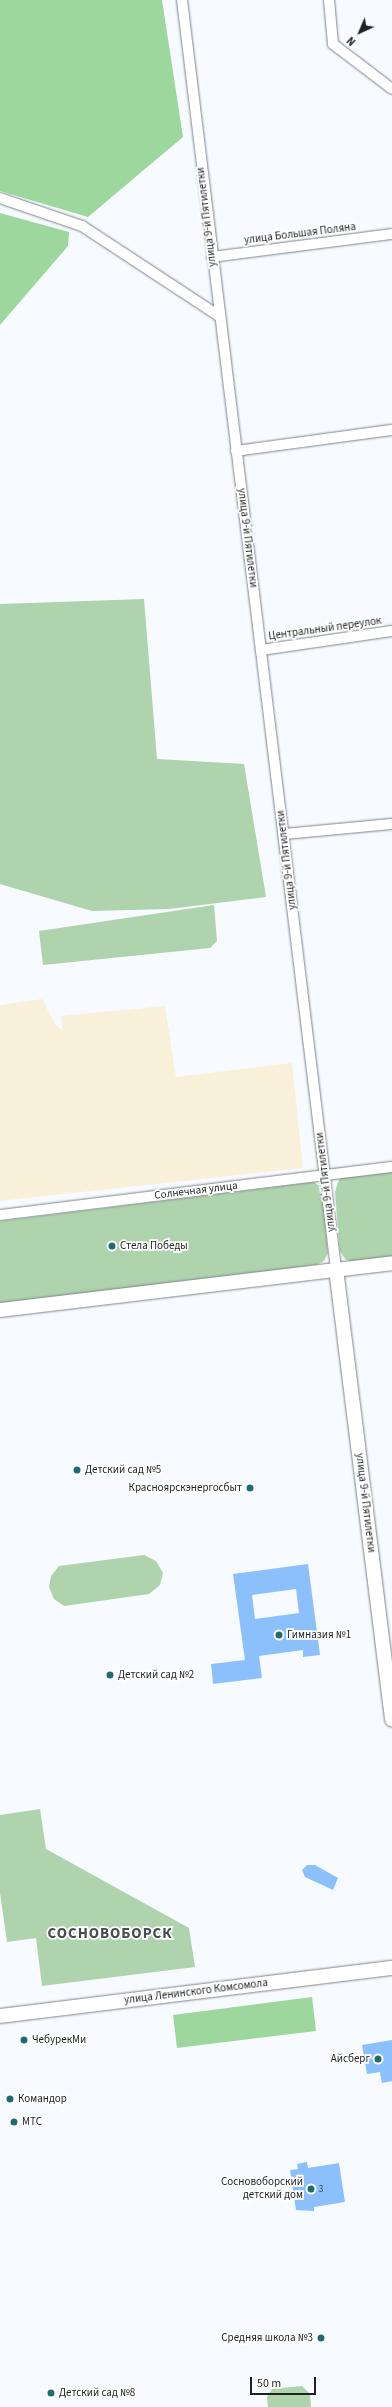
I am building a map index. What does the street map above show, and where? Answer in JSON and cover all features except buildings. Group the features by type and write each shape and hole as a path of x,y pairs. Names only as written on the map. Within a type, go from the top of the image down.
{"street":[{"name":"улица 9-й Пятилетки","path":"182,0 219,316 392,1720"},
{"path":"329,0 333,44 392,89"},
{"path":"0,198 82,226 219,316"},
{"name":"улица Большая Поляна","path":"212,257 392,234"},
{"path":"236,451 392,430"},
{"name":"Центральный переулок","path":"261,650 392,632"},
{"path":"284,834 392,824"},
{"name":"Солнечная улица","path":"0,1215 392,1167"},
{"path":"0,1310 392,1263"},
{"name":"улица Ленинского Комсомола","path":"0,2016 392,1968"}],"shaded area":[{"path":"42,999 55,1024 63,1031 61,1016 165,1006 176,1077 292,1063 303,1168 0,1201 0,1005"}],"green space":[{"path":"0,0 162,0 183,137 88,217 0,191"},
{"path":"0,213 69,232 68,246 0,325"},
{"path":"144,599 157,759 244,764 266,897 169,909 92,911 0,884 0,604"},
{"path":"214,905 217,941 210,948 43,965 39,931"},
{"path":"392,1172 392,1257 352,1262 345,1259 340,1251 335,1192 338,1182 341,1178"},
{"path":"314,1182 322,1188 328,1253 324,1261 316,1265 0,1305 0,1221"},
{"path":"144,1555 156,1561 163,1573 160,1585 149,1594 64,1606 54,1599 49,1587 51,1576 59,1566"},
{"path":"40,1809 46,1849 189,1928 195,1967 42,1986 36,1938 7,1942 0,1893 0,1815"},
{"path":"312,1997 316,2031 177,2048 173,2015"},
{"path":"302,2386 310,2394 311,2407 268,2407 267,2397 272,2389"}],"place":[{"name":"Стела Победы","path":"112,1246"},
{"name":"Детский сад №5","path":"77,1470"},
{"name":"Красноярскэнергосбыт","path":"250,1488"},
{"name":"Гимназия №1","path":"279,1635"},
{"name":"Детский сад №2","path":"110,1675"},
{"name":"ЧебурекМи","path":"24,2040"},
{"name":"Айсберг","path":"378,2059"},
{"name":"Командор","path":"10,2099"},
{"name":"МТС","path":"14,2122"},
{"name":"Сосновоборский детский дом","path":"311,2189"},
{"name":"Средняя школа №3","path":"321,2338"},
{"name":"Детский сад №8","path":"51,2393"}],"district":[{"name":"СОСНОВОБОРСК","path":"110,1934"}]}
